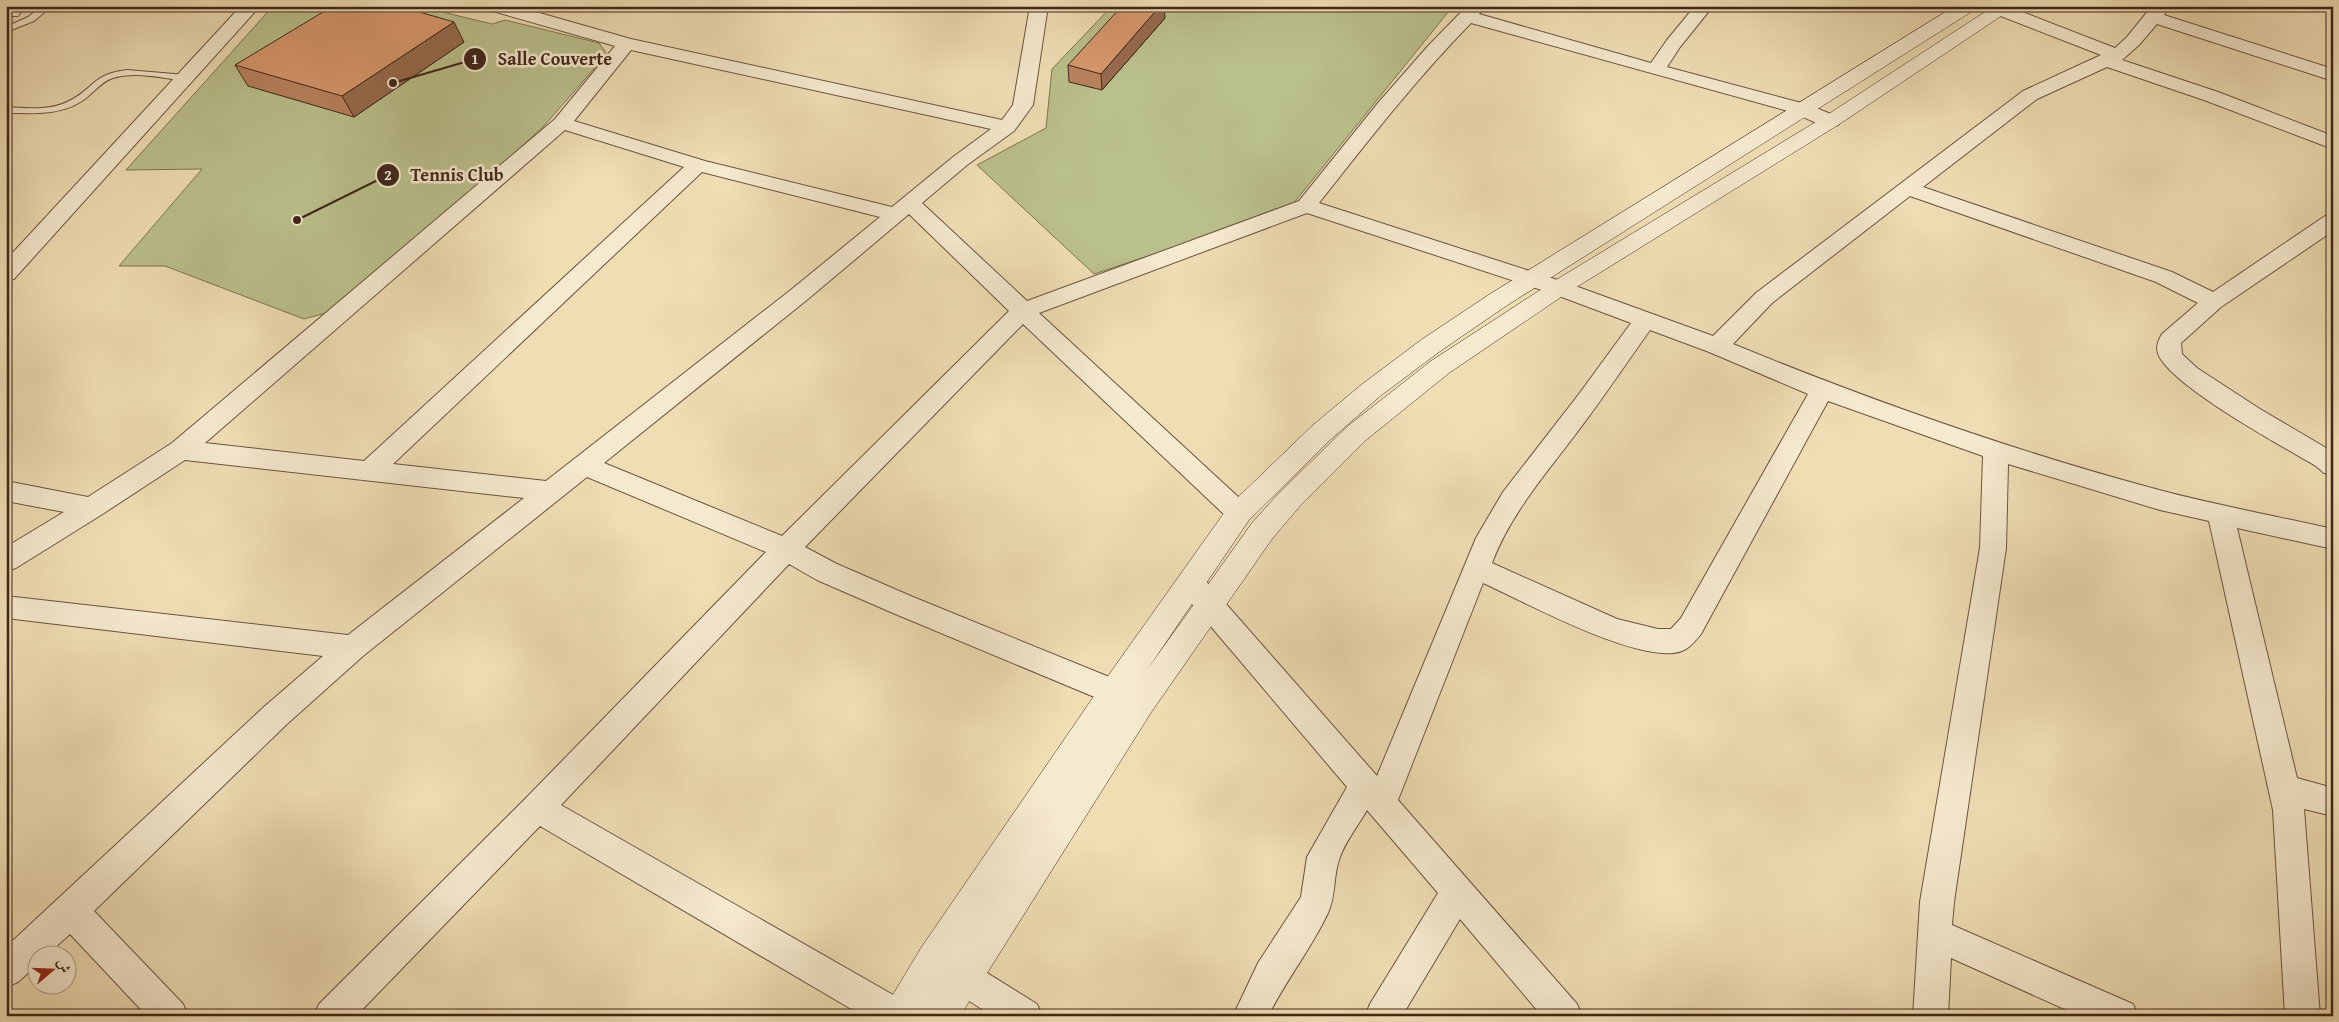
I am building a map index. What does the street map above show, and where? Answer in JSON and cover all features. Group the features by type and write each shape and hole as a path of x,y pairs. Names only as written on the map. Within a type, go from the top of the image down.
{"street":[{"path":"6,274 251,6"},
{"path":"495,6 550,13 627,44 1007,127"},
{"path":"6,970 71,911 268,722 354,648 800,294 960,161 1007,127 1023,104 1039,6"},
{"path":"1656,70 1673,44 1704,6"},
{"path":"939,1016 1141,702 1200,593 1239,513 1370,391 1430,346 1640,209 1968,6"},
{"path":"537,808 899,1016 1114,692 1200,593 1262,531 1290,499 1357,434 1440,367 1559,288 1831,121 2000,8 2111,57 2333,143"},
{"path":"331,1016 537,808 786,549 1023,311 1306,206 1385,107 1472,11 1656,70 1802,109 1831,121"},
{"path":"1717,346 1764,298 1909,190 2030,95 2087,71 2111,57 2158,12 2333,75"},
{"path":"6,560 92,508 181,450 562,123 627,44"},
{"path":"562,123 698,165 902,208 1023,311 1239,513"},
{"path":"369,470 698,165"},
{"path":"1909,190 2164,277 2197,291 2213,302"},
{"path":"1306,206 1534,279 1717,346 1822,390 1996,451 2101,484 2221,514 2333,539"},
{"path":"2333,221 2213,302 2170,340 2168,348 2171,357 2196,379 2244,412 2325,459 2333,466"},
{"path":"6,244 34,244"},
{"path":"1250,1016 1270,975 1308,918 1316,900 1323,857 1373,794 1477,568 1484,545 1512,499 1588,400 1645,320"},
{"path":"1477,568 1610,628 1658,641 1675,641 1682,637 1691,626 1822,390"},
{"path":"181,450 550,492"},
{"path":"1930,1016 1938,902 1993,548 1996,451"},
{"path":"584,465 786,549 827,572 903,606 1114,692"},
{"path":"6,491 92,508"},
{"path":"2221,514 2289,810 2303,1016"},
{"path":"1200,593 1565,1016"},
{"path":"6,607 354,648"},
{"path":"2284,789 2333,802"},
{"path":"1382,1016 1458,891"},
{"path":"71,911 171,1016"},
{"path":"1937,935 2121,1016"},
{"path":"934,961 1025,1016"}],"lane":[{"path":"6,30 32,18 48,6"},
{"path":"6,110 54,109 78,100 97,82 109,76 142,74 186,78"}],"green space":[{"path":"273,6 418,6 492,24 505,20 599,43 607,54 543,127 490,175 326,313 304,319 165,266 119,266 202,169 126,170"},
{"path":"1112,6 1453,6 1289,209 1094,274 977,165 1046,128 1052,69"}],"building":[{"path":"333,6 399,6 454,22 342,96 235,65"},
{"path":"1122,6 1160,6 1101,74 1068,65"}],"place":[{"name":"Salle Couverte","path":"393,83"},
{"name":"Tennis Club","path":"297,220"}]}
